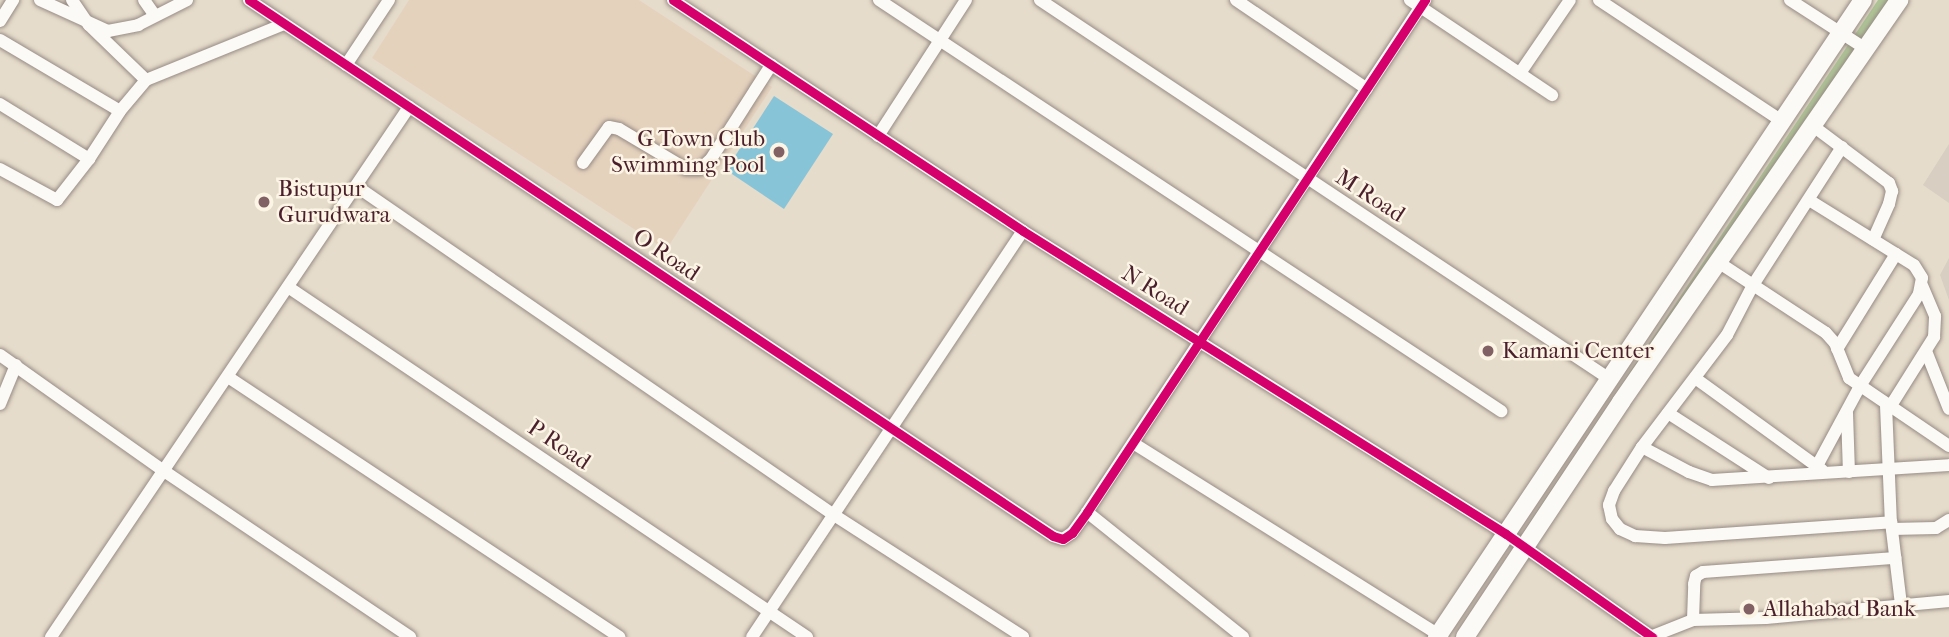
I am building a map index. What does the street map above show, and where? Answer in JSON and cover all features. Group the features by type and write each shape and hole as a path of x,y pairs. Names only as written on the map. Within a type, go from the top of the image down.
{"street":[{"path":"0,21 13,0"},
{"path":"40,0 89,25 108,31 124,30 187,0"},
{"path":"72,0 89,25 146,80"},
{"path":"144,0 155,16"},
{"name":"O Road","path":"249,0 1053,536 1063,539 1072,533 1087,512"},
{"path":"346,65 389,0"},
{"name":"N Road","path":"673,0 1023,231 1526,547 1651,637"},
{"path":"879,0 1501,411"},
{"path":"878,136 966,0"},
{"name":"M Road","path":"1040,0 1608,379"},
{"path":"1236,0 1367,89"},
{"path":"1520,73 1570,0"},
{"path":"1599,0 1783,121"},
{"path":"1790,0 1842,31 1866,49"},
{"path":"1133,443 1439,636 1863,0"},
{"path":"1465,637 1621,402 1899,0"},
{"path":"1243,637 1087,512 1367,89 1419,2 1552,95"},
{"path":"0,169 57,200 89,159 120,111 146,80 284,24"},
{"path":"0,40 120,111"},
{"path":"583,163 602,132 608,128 619,129 686,169 700,169 711,159 771,65"},
{"path":"0,104 89,159"},
{"path":"51,637 409,107"},
{"path":"1813,126 1889,183 1892,191 1889,204 1873,240"},
{"path":"1842,147 1753,285 1727,335 1642,447 1614,491 1609,506 1612,519 1620,529 1635,536 1665,538 1892,525 1936,528 1949,520"},
{"path":"356,186 834,515 1023,637"},
{"path":"1808,200 1920,271 1922,286 1935,316 1937,327 1926,351 1888,406 1888,469 1900,605"},
{"path":"752,637 1023,231"},
{"path":"1837,349 1896,254"},
{"path":"1718,262 1826,332 1837,349 1849,378 1949,446"},
{"path":"1822,470 1860,386 1922,286"},
{"name":"P Road","path":"288,287 807,637"},
{"path":"1926,351 1949,409"},
{"path":"0,355 164,471 410,637"},
{"path":"0,404 16,365"},
{"path":"228,377 620,637"},
{"path":"1695,378 1822,470"},
{"path":"1847,412 1849,472"},
{"path":"1668,414 1769,478"},
{"path":"1642,447 1689,472 1713,480 1769,478 1822,470 1849,472 1949,465"},
{"path":"1693,620 1694,584 1696,576 1703,572 1895,558"},
{"path":"1651,637 1693,620 1766,618 1949,601"}],"shaded area":[{"path":"409,0 639,0 772,87 666,250 372,58"},
{"path":"1949,144 1949,203 1923,185"},
{"path":"1949,258 1949,300 1940,275"}],"green space":[{"path":"1878,0 1889,0 1529,536 1524,531"}],"water":[{"name":"G Town Club Swimming Pool","path":"774,96 833,134 784,209 726,170"}],"cycle path":[{"path":"249,0 1053,536 1063,539 1072,533 1087,512 1425,0"},
{"path":"673,0 1023,231 1506,534 1652,637"}],"place":[{"name":"G Town Club Swimming Pool","path":"779,152"},
{"name":"Bistupur Gurudwara","path":"264,202"},
{"name":"Kamani Center","path":"1488,351"},
{"name":"Allahabad Bank","path":"1749,609"}]}
